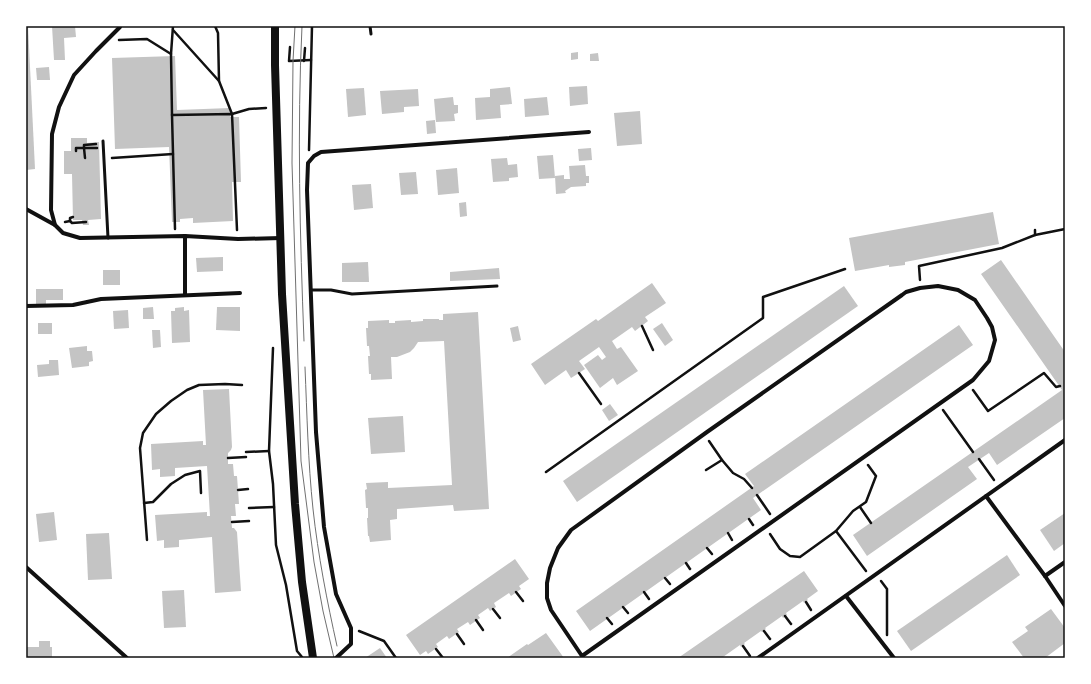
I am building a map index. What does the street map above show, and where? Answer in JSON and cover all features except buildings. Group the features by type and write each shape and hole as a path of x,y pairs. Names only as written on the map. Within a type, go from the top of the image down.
{"main road":[{"path":"275,26 282,294 295,504 302,582 313,658"}],"street":[{"path":"55,225 51,210 52,134 59,106 74,75 121,27"},
{"path":"336,658 351,644 351,628 336,594 324,527 316,432 312,290 307,190 308,163 314,156 321,152 589,132"},
{"path":"26,209 55,225 63,233 80,238 184,236 238,239 281,238"},
{"path":"184,236 185,295"},
{"path":"938,286 958,290 974,300 987,318 992,327 995,340 989,362 973,380 583,657 551,610 547,598 546,583 550,568 560,544 571,530 704,434 906,292 920,288 938,286"},
{"path":"26,306 73,305 101,299 240,293"},
{"path":"758,658 1065,440"},
{"path":"986,496 1045,576 1065,606"},
{"path":"1045,576 1065,562"},
{"path":"26,567 127,658"},
{"path":"846,596 894,658"}],"lane":[{"path":"370,26 371,34"},
{"path":"103,141 108,238"},
{"path":"312,290 331,290 352,294 497,286"}],"path":[{"path":"215,26 218,33 219,81"},
{"path":"308,163 312,26"},
{"path":"173,28 219,81 232,114 238,239"},
{"path":"173,28 171,54 175,222"},
{"path":"107,40 147,39 171,54"},
{"path":"290,47 289,61 311,60"},
{"path":"304,60 305,48"},
{"path":"172,115 232,114 249,109 264,108"},
{"path":"76,151 76,148 84,146 93,148"},
{"path":"84,146 85,158"},
{"path":"104,158 173,154"},
{"path":"70,221 70,218 73,217"},
{"path":"55,225 70,221 72,223 86,222"},
{"path":"920,288 919,266 1002,248 1035,235 1065,229"},
{"path":"1035,230 1035,235"},
{"path":"546,472 763,318 763,297 846,269"},
{"path":"642,326 653,350"},
{"path":"273,345 269,451 276,545 286,585 297,650 303,658"},
{"path":"578,373 601,404"},
{"path":"968,384 988,411 1044,373 1056,387 1060,386"},
{"path":"147,540 140,448 143,433 156,414 187,390 199,385 242,385"},
{"path":"939,404 973,452"},
{"path":"704,434 733,473 744,480 752,488"},
{"path":"246,452 269,451"},
{"path":"228,458 246,457"},
{"path":"765,527 780,549 790,556 800,557 836,531 853,511 866,502 876,476 864,458"},
{"path":"979,459 999,487"},
{"path":"706,470 722,460"},
{"path":"144,503 153,502 171,484 185,475 200,471 201,493"},
{"path":"238,490 248,489"},
{"path":"757,495 774,520"},
{"path":"249,508 274,507"},
{"path":"860,507 871,523"},
{"path":"748,519 751,523"},
{"path":"232,522 249,521"},
{"path":"836,531 871,578"},
{"path":"728,533 731,538"},
{"path":"707,548 710,551"},
{"path":"686,563 689,568"},
{"path":"876,574 887,589 887,649"},
{"path":"516,592 523,601"},
{"path":"623,607 627,612"},
{"path":"493,609 500,618"},
{"path":"607,618 610,622"},
{"path":"476,620 483,630"},
{"path":"351,628 384,641 396,658"},
{"path":"457,634 464,644"},
{"path":"743,646 752,658"},
{"path":"436,649 443,658"}],"tram line":[{"path":"295,26 293,61 292,163 301,461 314,562 334,658"},
{"path":"302,26 300,65 300,184 304,341"},
{"path":"305,367 313,509 323,578 337,646"}]}
